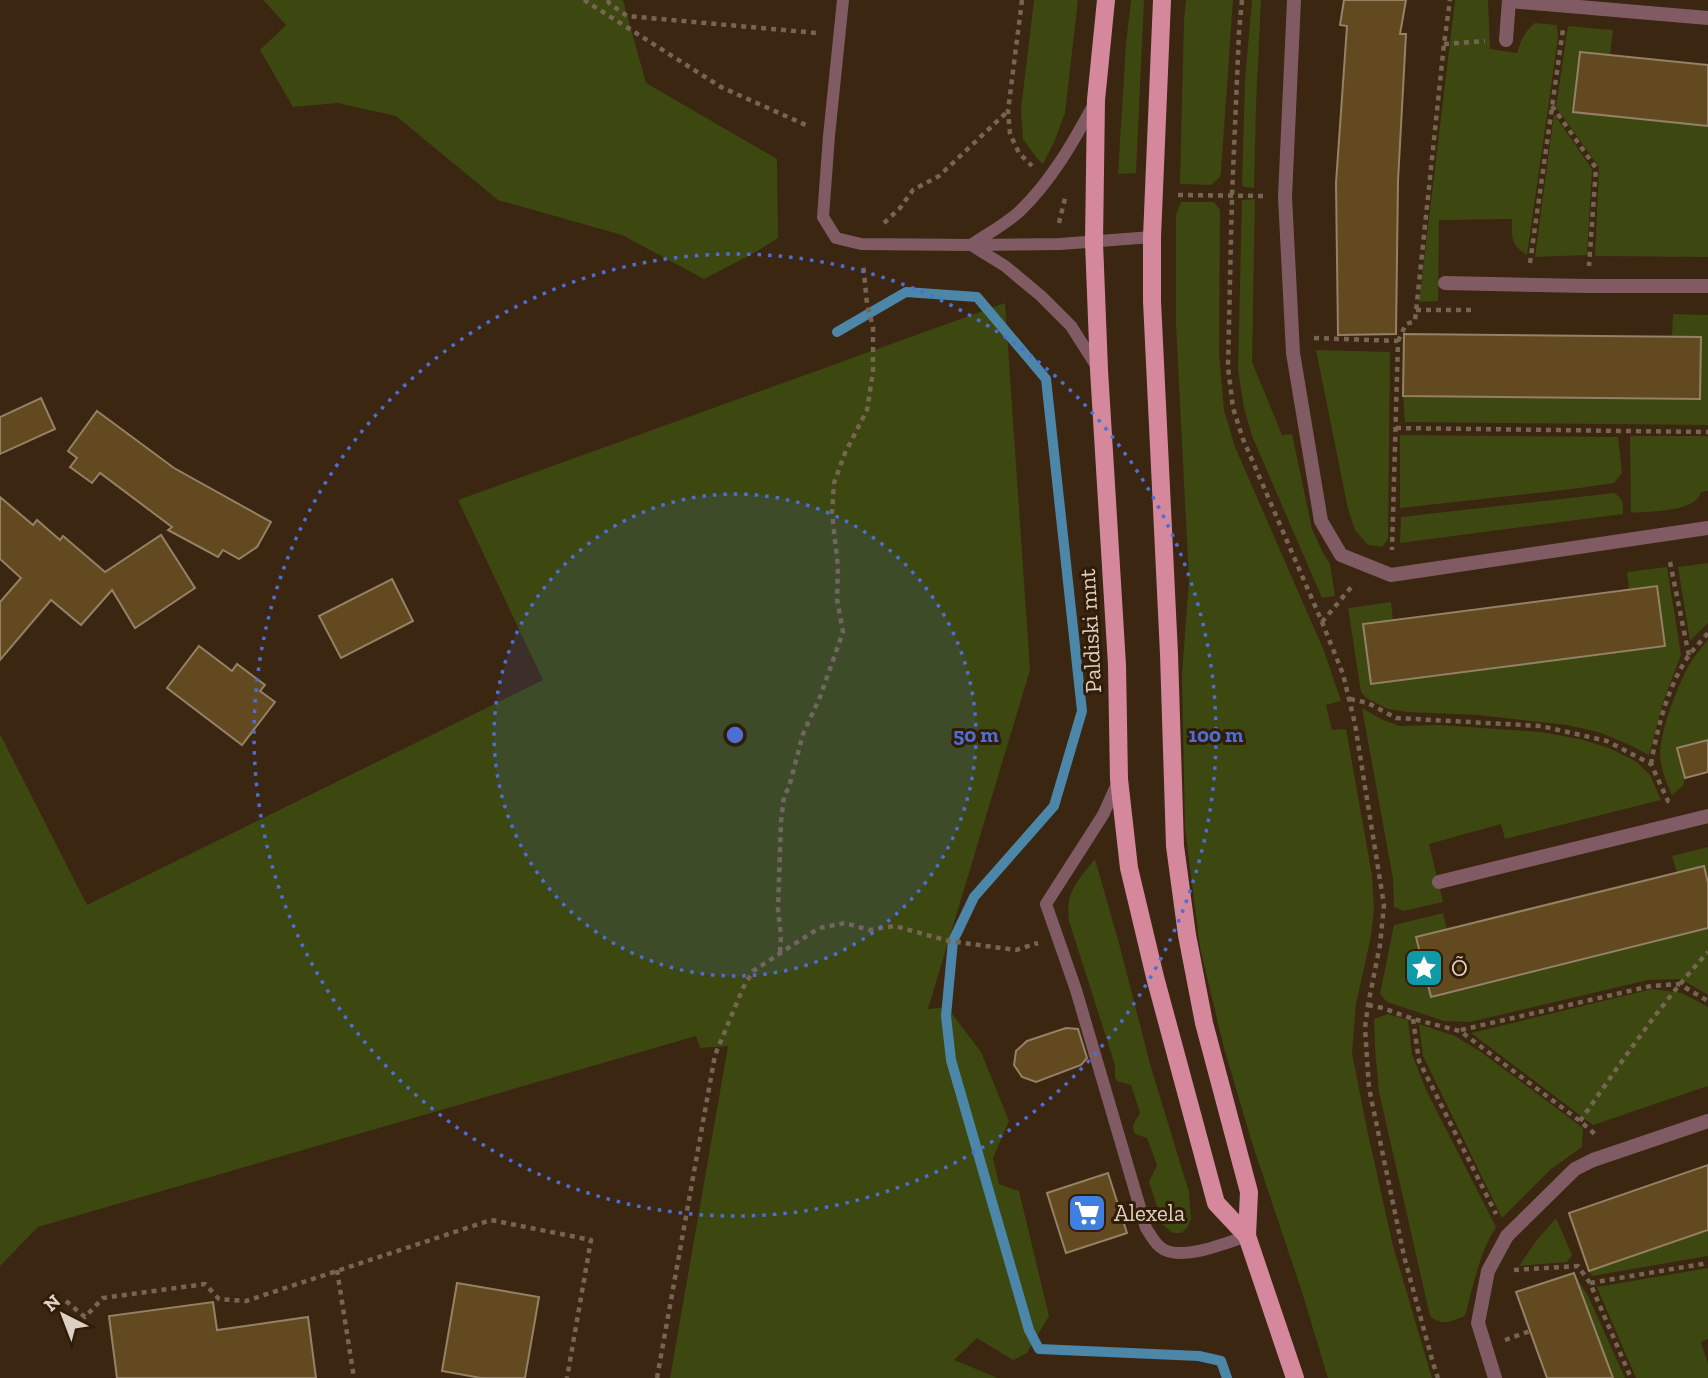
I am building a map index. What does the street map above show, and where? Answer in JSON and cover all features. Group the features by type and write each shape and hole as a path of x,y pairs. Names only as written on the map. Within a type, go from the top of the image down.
{"main road":[{"name":"Paldiski mnt","path":"1106,0 1096,100 1094,242 1099,370 1118,665 1119,779 1129,867 1155,977 1216,1203 1247,1236"},
{"name":"Paldiski mnt","path":"1163,0 1152,301 1169,654 1175,846 1187,936 1204,1023 1249,1192 1247,1236 1295,1378"}],"street":[{"path":"1294,0 1285,197 1293,353 1321,521 1341,555 1391,575 1708,528"},
{"path":"1506,40 1509,1 1708,18"},
{"path":"1445,283 1708,286"},
{"path":"1439,882 1708,816"},
{"path":"1495,1378 1478,1323 1488,1271 1507,1236 1575,1169 1593,1160 1708,1121"}],"lane":[{"path":"843,0 823,217 836,238 861,244 971,245 1060,244 1153,237"},
{"path":"971,245 1019,212 1048,179 1096,100"},
{"path":"971,245 1004,266 1041,296 1071,326 1099,370"},
{"path":"1119,779 1103,816 1046,904 1076,990 1146,1228 1160,1248 1177,1254 1212,1248 1247,1236"}],"path":[{"path":"584,0 721,87 829,136"},
{"path":"608,0 627,16"},
{"path":"1022,0 1008,111 1010,134 1019,153 1036,170"},
{"path":"1242,0 1232,196 1228,367 1233,408 1243,439 1343,674 1350,699 1384,905 1380,945 1365,1028 1368,1088 1404,1256 1438,1378"},
{"path":"1391,575 1398,341 1406,324 1415,321 1450,0"},
{"path":"612,18 627,16 839,35"},
{"path":"1527,285 1564,21"},
{"path":"1444,44 1506,40"},
{"path":"1552,105 1596,168 1588,286"},
{"path":"779,952 781,936 778,909 784,796 789,787 803,734 820,697 843,632 837,599 838,567 832,513 834,483 845,453 867,410 873,372 873,327 867,304 861,244 900,208 913,190 939,176 1008,111"},
{"path":"1059,219 1066,193"},
{"path":"1172,195 1285,197"},
{"path":"1309,337 1398,341"},
{"path":"1396,428 1708,432"},
{"path":"1670,562 1689,657"},
{"path":"1322,622 1369,566"},
{"path":"1678,805 1668,801 1651,764 1669,695 1684,664 1708,633"},
{"path":"1350,699 1368,703 1396,718 1541,726 1607,741 1651,764"},
{"path":"657,1378 715,1055 743,988 753,971 819,928 845,923 869,930 895,926 949,941 1016,950 1058,936"},
{"path":"1580,1122 1644,1028 1708,952"},
{"path":"1460,1031 1651,986 1679,984 1708,1001"},
{"path":"1368,1005 1460,1031 1616,1152"},
{"path":"1413,1019 1419,1061 1507,1236"},
{"path":"66,1301 85,1317 103,1298 205,1284 219,1299 246,1301 491,1220 591,1240 567,1378"},
{"path":"1590,1283 1708,1262"},
{"path":"1511,1271 1578,1266 1590,1283 1631,1378"},
{"path":"337,1270 354,1378"},
{"path":"1501,1342 1530,1331"}],"green space":[{"path":"263,0 623,0 646,83 777,159 778,238 704,279 622,235 498,200 396,116 338,103 293,107 260,50 286,25"},
{"path":"1034,0 1078,0 1065,113 1043,164 1023,139 1021,109"},
{"path":"1131,0 1144,0 1136,173 1118,174 1126,44"},
{"path":"1186,0 1233,0 1221,171 1220,177 1211,185 1180,184"},
{"path":"1252,0 1261,0 1254,188 1242,185 1245,80"},
{"path":"1455,0 1488,0 1490,49 1517,53 1523,36 1535,23 1557,25 1558,38 1527,255 1513,240 1512,219 1439,220 1438,301 1419,302"},
{"path":"1568,26 1613,30 1610,55 1580,52 1574,112 1708,126 1708,257 1595,256 1599,167 1556,107"},
{"path":"1554,114 1592,169 1587,255 1535,257"},
{"path":"1255,199 1252,362 1282,435 1292,434 1312,529 1330,564 1335,596 1322,598 1252,436 1244,408 1238,370 1242,200"},
{"path":"1181,202 1214,202 1220,210 1219,354 1224,410 1235,447 1324,651 1341,701 1326,705 1332,730 1346,729 1372,875 1374,910 1356,1004 1352,1053 1393,1246 1432,1378 1328,1378 1253,1146 1224,1048 1200,948 1185,827 1182,674 1189,580 1176,325 1176,215"},
{"path":"1005,303 1030,670 928,1009 947,1007 981,1052 1009,1121 993,1158 999,1184 1019,1191 1049,1316 1027,1353 1013,1360 977,1338 954,1360 998,1378 670,1378 728,1046 700,1048 696,1036 38,1227 0,1266 0,734 87,905 543,680 458,500"},
{"path":"1673,314 1708,315 1708,425 1405,422 1403,396 1700,399 1701,338 1672,337"},
{"path":"1316,350 1390,352 1388,539 1382,547 1368,545 1355,530 1348,509"},
{"path":"1400,435 1618,437 1622,473 1614,483 1400,508"},
{"path":"1630,436 1708,436 1708,491 1701,492 1697,499 1681,507 1631,513"},
{"path":"1614,493 1622,502 1623,514 1400,543 1401,517"},
{"path":"1708,563 1708,623 1690,641 1678,567"},
{"path":"1667,567 1681,655 1663,702 1649,755 1598,732 1567,725 1388,709 1366,698 1361,692 1348,608 1391,602 1393,620 1363,624 1371,684 1665,646 1657,587 1629,590 1627,572"},
{"path":"1708,639 1708,740 1677,748 1685,778 1683,786 1672,795 1661,764 1663,732 1684,674"},
{"path":"1362,708 1400,726 1439,725 1541,732 1580,739 1609,748 1637,762 1650,775 1661,800 1505,839 1501,824 1429,844 1443,902 1404,911 1394,907 1393,879"},
{"path":"1708,847 1708,883 1704,866 1677,873 1672,856"},
{"path":"1095,859 1150,1064 1189,1192 1191,1219 1181,1233 1173,1233 1163,1225 1149,1182 1157,1165 1147,1138 1135,1134 1134,1123 1140,1113 1131,1085 1117,1081 1115,1077 1115,1065 1069,921 1071,894 1078,880"},
{"path":"1443,913 1447,930 1708,928 1708,995 1681,979 1648,980 1470,1022 1444,1021 1387,1002 1380,994 1394,925"},
{"path":"1652,989 1682,993 1708,1007 1708,1086 1593,1125 1471,1033"},
{"path":"1388,1014 1408,1020 1412,1054 1427,1092 1496,1227 1481,1259 1465,1316 1447,1322 1430,1316 1379,1092 1374,1019"},
{"path":"1419,1024 1455,1036 1481,1052 1583,1128 1582,1147 1551,1169 1502,1218 1423,1056"},
{"path":"1556,1218 1572,1255 1567,1262 1519,1266 1536,1241"},
{"path":"1708,1231 1708,1256 1592,1276 1589,1271"},
{"path":"1708,1268 1708,1339 1701,1342 1708,1364 1708,1378 1636,1378 1597,1287"},
{"path":"1574,1273 1589,1298 1625,1378 1613,1378"}],"building":[{"path":"1344,0 1406,0 1400,34 1406,34 1398,181 1396,334 1338,335 1336,183 1347,26 1340,25"},
{"path":"1580,52 1708,65 1708,126 1573,112"},
{"path":"1404,334 1701,337 1700,399 1403,396"},
{"path":"41,398 55,429 0,454 0,417"},
{"path":"97,411 174,468 271,522 257,547 239,559 223,550 218,557 168,530 172,527 100,473 92,483 70,467 77,458 68,451"},
{"path":"0,497 33,525 37,520 60,540 63,536 105,572 161,535 195,588 135,628 112,590 81,625 51,600 0,660 0,602 21,578 0,559"},
{"path":"392,579 413,621 341,658 319,616"},
{"path":"1657,586 1665,646 1371,684 1363,624"},
{"path":"199,646 232,671 237,664 265,685 260,691 275,702 242,745 167,688"},
{"path":"1708,740 1708,772 1685,778 1677,748"},
{"path":"1704,866 1708,883 1708,928 1431,997 1416,937"},
{"path":"1066,1028 1078,1029 1087,1058 1081,1065 1036,1082 1022,1077 1014,1065 1016,1051 1027,1041"},
{"path":"1708,1165 1708,1230 1589,1271 1569,1213"},
{"name":"Alexela","path":"1108,1173 1127,1233 1066,1253 1047,1193"},
{"path":"1574,1273 1613,1378 1547,1378 1516,1292"},
{"path":"457,1283 539,1297 525,1378 481,1378 442,1371"},
{"path":"213,1302 217,1330 308,1317 316,1378 117,1378 109,1316"}],"waterway":[{"path":"837,332 906,292 977,297 1046,379 1082,711 1054,806 974,897 953,941 946,1016 951,1060 1029,1330 1039,1349 1199,1356 1221,1361 1227,1378"}],"place":[{"name":"Õ","path":"1424,968"},
{"name":"Alexela","path":"1087,1213"}]}
